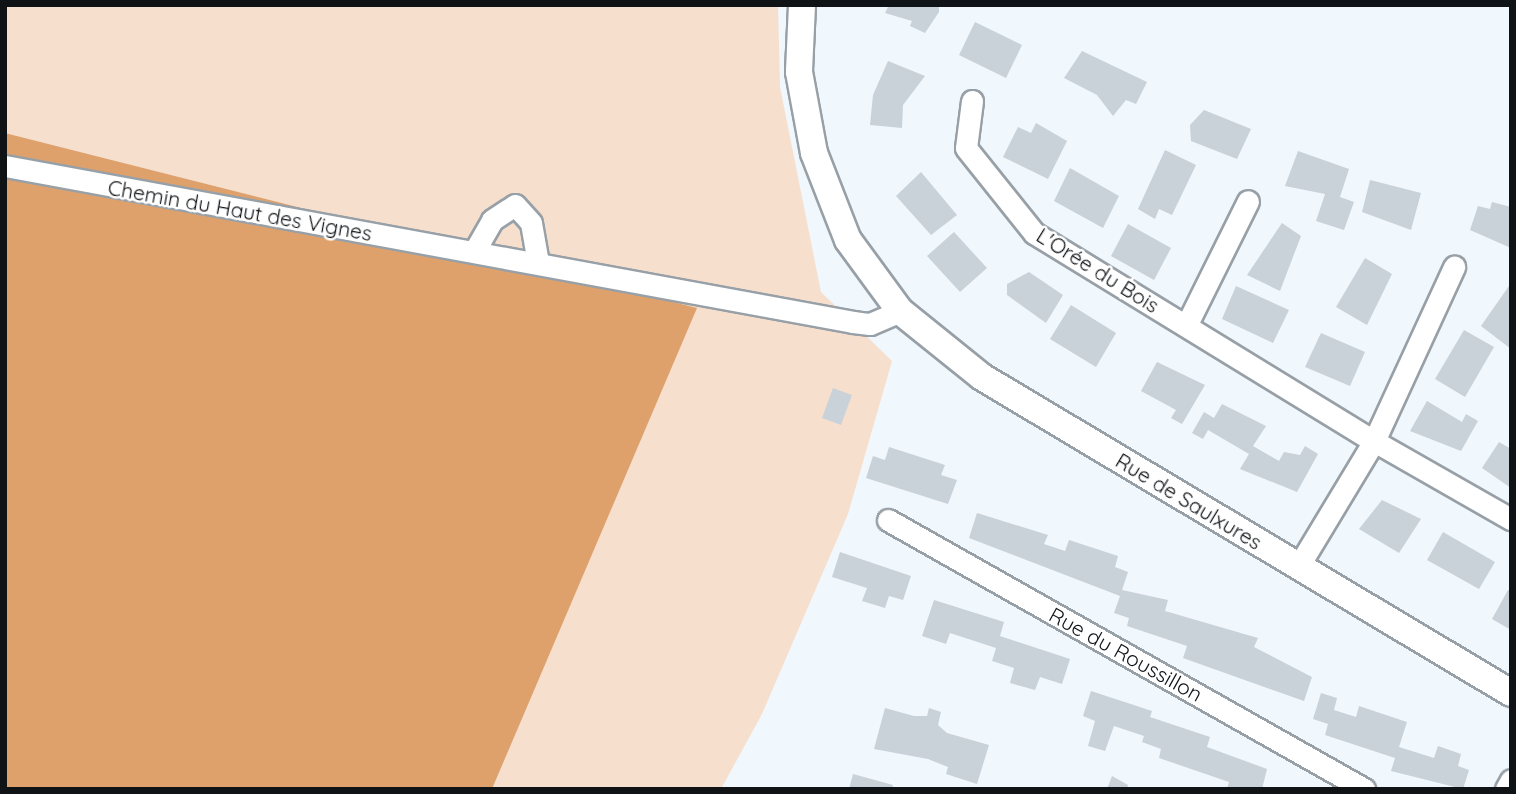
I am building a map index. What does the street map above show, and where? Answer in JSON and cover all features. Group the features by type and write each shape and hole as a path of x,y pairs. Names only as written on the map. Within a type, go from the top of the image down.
{"street":[{"name":"Rue de Saulxures","path":"802,5 799,72 814,152 848,240 882,290 900,311 982,377 1511,692"},
{"name":"L'Orée du Bois","path":"972,101 966,148 1034,233 1187,324 1374,441 1511,519"},
{"name":"Chemin du Haut des Vignes","path":"5,166 244,214 538,261 853,322 870,324 900,311"},
{"path":"1187,324 1248,201"},
{"path":"475,250 492,220 515,205 531,223 538,261"},
{"path":"1298,567 1374,441 1454,267"},
{"name":"Rue du Roussillon","path":"888,520 1364,789"},
{"path":"1506,789 1511,780"}],"shaded area":[{"path":"5,5 778,5 780,87 821,292 892,361 848,514 762,714 721,789 492,789 696,308 5,133"},
{"path":"5,133 697,308 492,789 5,789"}],"building":[{"path":"889,5 939,5 939,12 925,33 910,26 912,21 885,13"},
{"path":"975,22 1022,45 1006,78 959,55"},
{"path":"1082,51 1147,82 1136,104 1126,100 1113,116 1097,95 1064,78"},
{"path":"888,61 925,76 903,105 902,128 870,125 873,95"},
{"path":"1204,110 1251,129 1237,159 1191,141 1190,125"},
{"path":"1036,123 1067,141 1048,179 1003,157 1018,127 1031,133"},
{"path":"1165,150 1196,165 1172,215 1159,209 1155,219 1138,209"},
{"path":"1298,151 1349,169 1340,197 1354,202 1344,230 1316,221 1325,194 1285,186"},
{"path":"1070,168 1119,196 1103,228 1054,201"},
{"path":"921,172 957,215 931,235 896,196"},
{"path":"1370,180 1421,193 1411,230 1362,212"},
{"path":"1492,202 1511,207 1511,248 1470,230 1478,206 1490,209"},
{"path":"1282,223 1301,236 1280,291 1247,275"},
{"path":"1128,224 1171,248 1154,280 1111,256"},
{"path":"954,232 987,268 960,292 927,256"},
{"path":"1365,258 1392,274 1367,325 1336,307"},
{"path":"1029,272 1063,295 1046,323 1007,295 1007,284"},
{"path":"1511,283 1511,349 1481,326"},
{"path":"1236,286 1289,310 1273,343 1222,319"},
{"path":"1071,305 1116,333 1096,367 1050,339"},
{"path":"1464,330 1494,347 1465,397 1435,379"},
{"path":"1321,333 1365,352 1350,386 1305,367"},
{"path":"1157,362 1205,385 1182,424 1171,418 1176,410 1141,391"},
{"path":"833,388 852,395 841,425 822,418"},
{"path":"1427,401 1462,422 1466,414 1478,421 1461,451 1410,431"},
{"path":"1222,404 1266,426 1253,446 1279,461 1284,452 1300,455 1305,446 1318,454 1297,492 1240,469 1249,454 1208,430 1203,439 1192,433 1204,412 1214,418"},
{"path":"1499,442 1511,449 1511,488 1482,468"},
{"path":"889,447 945,465 941,475 957,480 948,504 866,478 873,456 885,460"},
{"path":"1382,500 1421,519 1399,553 1359,529"},
{"path":"977,513 1048,535 1044,544 1065,551 1069,540 1118,556 1115,567 1128,572 1122,590 1168,600 1165,611 1258,638 1254,647 1312,677 1304,701 1183,658 1187,646 1127,626 1129,618 1114,613 1120,596 969,538"},
{"path":"1443,532 1495,562 1479,589 1427,560"},
{"path":"840,552 911,576 903,600 889,596 885,608 862,601 867,588 832,577"},
{"path":"1508,590 1511,591 1511,630 1492,619"},
{"path":"934,600 1004,622 1000,636 1070,659 1062,684 1040,677 1035,690 1010,683 1014,668 992,661 996,648 950,633 946,644 922,636"},
{"path":"1091,691 1152,711 1150,717 1210,737 1207,747 1267,769 1262,789 1227,789 1229,782 1159,758 1161,749 1142,742 1144,736 1114,726 1105,751 1088,746 1095,721 1083,716"},
{"path":"1321,693 1337,698 1334,710 1356,717 1359,706 1407,722 1399,747 1434,758 1438,746 1461,754 1458,766 1469,770 1463,789 1391,771 1395,758 1325,735 1328,724 1313,719"},
{"path":"885,708 914,716 927,716 929,708 941,712 938,725 947,733 989,745 977,784 946,774 948,767 928,759 874,749"},
{"path":"853,774 893,785 892,789 849,789"},
{"path":"1112,776 1128,785 1127,789 1107,789"}]}
